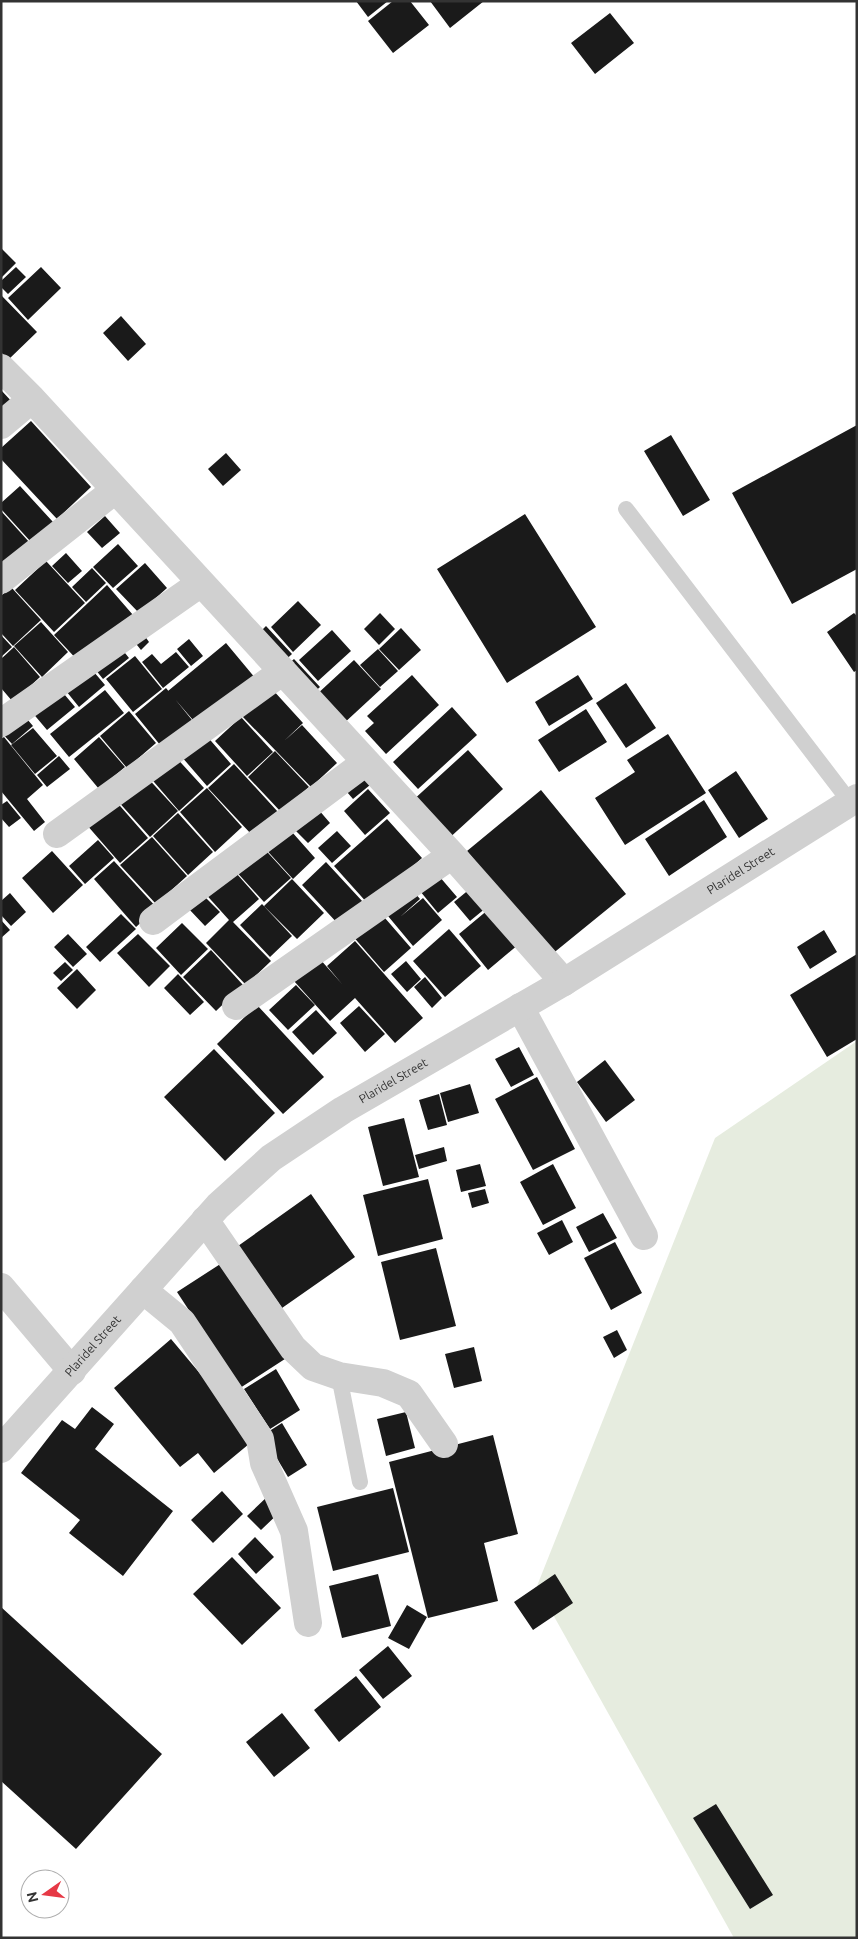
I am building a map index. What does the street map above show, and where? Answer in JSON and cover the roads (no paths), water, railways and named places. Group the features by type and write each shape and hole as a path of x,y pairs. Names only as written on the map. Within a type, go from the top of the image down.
{"street":[{"path":"1,368 32,399 452,855 564,982"},
{"path":"1,425 32,399"},
{"path":"1,580 116,490"},
{"path":"1,723 201,583"},
{"path":"57,834 283,671"},
{"path":"153,921 366,762"},
{"name":"Plaridel Street","path":"1,1449 205,1220 271,1158 343,1110 564,982 853,800"},
{"path":"236,1006 452,855"},
{"path":"520,1007 644,1236"},
{"path":"205,1220 293,1348 313,1367 339,1376 384,1383 409,1394 444,1444"},
{"path":"1,1287 72,1370"},
{"path":"143,1290 182,1322 260,1438 264,1463 294,1531 308,1623"}],"lane":[{"path":"626,510 853,800"},
{"path":"339,1376 360,1482"}]}
